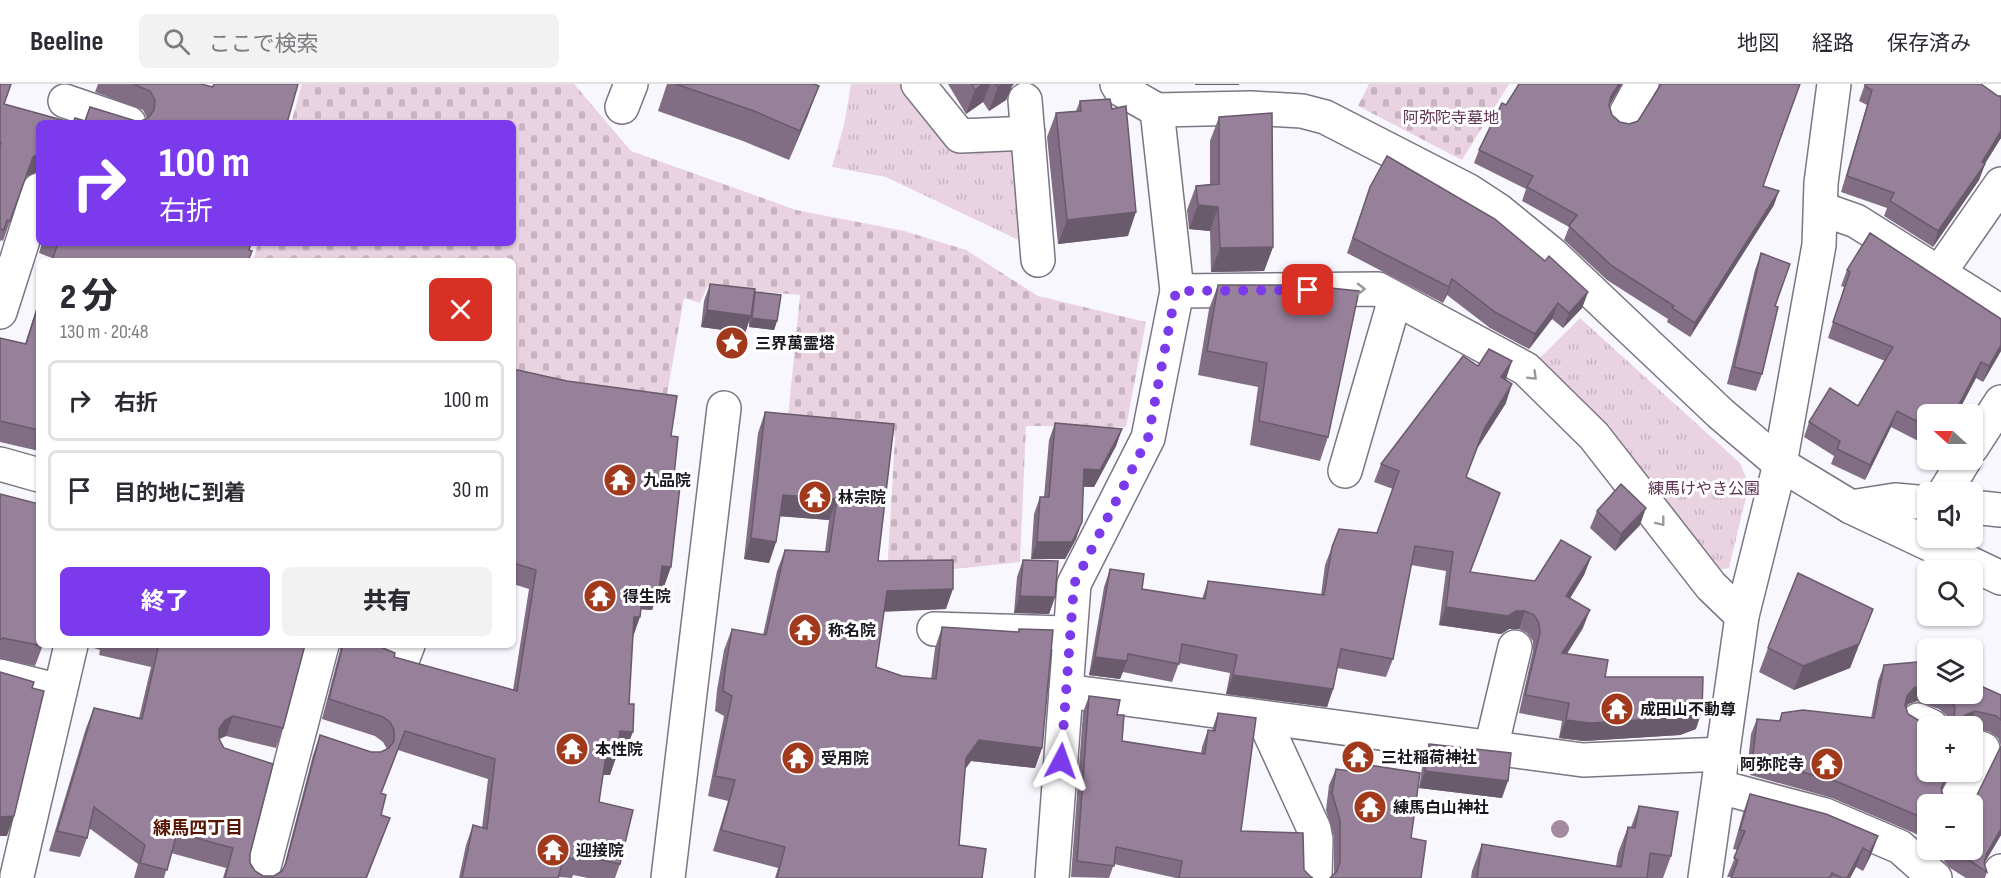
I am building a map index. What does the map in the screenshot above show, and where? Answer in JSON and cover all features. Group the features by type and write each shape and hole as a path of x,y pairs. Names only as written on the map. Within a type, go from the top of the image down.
{"street":[{"path":"918,84 960,136 1028,133"},
{"path":"1118,84 1120,89 1157,110 1302,111 1345,126 1469,191 1498,210 1552,254 1721,414 1780,464 1851,507 2001,578"},
{"path":"1623,119 1642,84"},
{"path":"1705,878 1720,787 1742,616 1780,464 1819,245 1822,209 1821,183 1834,84"},
{"path":"1982,84 2001,95"},
{"path":"1024,100 1038,260"},
{"path":"65,102 120,120"},
{"path":"1052,878 1074,584 1148,438 1176,291 1157,110"},
{"path":"1939,273 2001,184"},
{"path":"0,312 17,266 36,200"},
{"path":"1822,209 1856,221 2001,312"},
{"path":"1176,291 1378,289 1526,369 1594,436 1711,586 1742,616"},
{"path":"1345,471 1395,299"},
{"path":"1983,430 2001,402"},
{"path":"668,878 724,408"},
{"path":"0,464 36,474"},
{"path":"1851,507 1894,500 1917,502"},
{"path":"1983,508 2001,510"},
{"path":"934,629 1071,633"},
{"path":"1491,748 1515,647"},
{"path":"11,876 70,648"},
{"path":"261,878 274,766 314,736 322,648"},
{"path":"375,648 403,657 407,648"},
{"path":"0,676 60,691"},
{"path":"1066,691 1583,760 1723,754"},
{"path":"1263,718 1314,829 1315,878"},
{"path":"1720,787 1825,815 1900,847 1929,864"},
{"path":"1997,878 2001,871"}],"green space":[{"path":"302,84 574,84 631,151 796,210 904,231 966,250 1038,296 1146,322 1126,427 1026,426 1020,562 887,576 895,436 787,427 800,295 707,287 700,303 684,298 666,400 516,380 516,258 254,258 257,246 516,246 516,120 292,120"},
{"path":"851,84 908,84 959,143 1023,140 1029,245 886,177 832,167 844,125"},
{"name":"阿弥陀寺墓地","path":"1369,84 1509,84 1462,160 1358,106"},
{"name":"練馬けやき公園","path":"1580,318 1740,463 1749,485 1729,568 1718,570 1536,362"}],"building":[{"path":"0,84 11,84 4,104 62,120 36,120 36,156 33,157 10,221 7,220 4,230 0,229"},
{"path":"133,84 201,84 213,87 214,84 298,84 288,120 144,120 154,110 155,100 150,91"},
{"path":"676,84 814,84 819,86 800,131 754,111"},
{"path":"971,84 983,84 975,90"},
{"path":"1519,84 1619,84 1611,96 1609,105 1612,115 1620,122 1629,124 1638,121 1661,84 1800,84 1763,186 1779,191 1695,323 1672,308 1674,306 1612,266 1569,226 1577,215 1527,187 1533,176 1479,150 1502,103 1506,105"},
{"path":"1865,84 1981,84 2001,96 2001,131 1982,162 1985,164 1938,231 1890,201 1894,193 1847,176 1872,90"},
{"path":"1110,99 1112,109 1126,106 1136,212 1067,220 1056,113 1081,111 1080,101"},
{"path":"90,107 132,120 85,120"},
{"path":"1272,113 1273,247 1220,248 1218,207 1198,205 1196,186 1219,184 1219,117"},
{"path":"1387,156 1495,219 1545,261 1549,256 1588,292 1569,313 1558,303 1535,334 1495,312 1452,279 1449,287 1353,238 1370,187"},
{"path":"1870,233 2001,319 2001,345 1989,366 1981,362 1959,404 1917,404 1917,421 1897,411 1870,465 1837,449 1840,441 1809,422 1830,388 1858,406 1893,347 1833,322 1850,272 1847,270"},
{"path":"57,246 250,246 249,250 252,251 249,258 53,258"},
{"path":"1761,253 1790,264 1775,306 1778,307 1762,374 1734,367"},
{"path":"710,284 755,289 751,316 707,310"},
{"path":"1218,285 1301,285 1359,291 1328,437 1259,421 1267,363 1207,351"},
{"path":"755,292 781,295 777,321 752,318"},
{"path":"36,312 36,429 0,421 0,338 26,344"},
{"path":"1489,349 1512,361 1501,377 1512,384 1484,429 1466,477 1500,493 1470,572 1535,581 1561,540 1591,557 1566,596 1590,610 1562,653 1608,660 1605,677 1703,677 1702,711 1687,717 1590,723 1566,720 1569,703 1525,695 1540,633 1539,623 1534,615 1525,611 1516,611 1508,616 1446,607 1453,552 1415,546 1393,659 1341,649 1333,689 1233,675 1237,655 1182,644 1179,664 1128,654 1127,661 1095,657 1110,569 1144,574 1142,589 1205,599 1208,581 1324,595 1332,547 1339,529 1377,533 1399,471 1381,464 1463,356 1478,366"},
{"path":"516,370 567,381 677,396 671,436 678,437 674,476 681,477 671,567 662,566 659,590 643,589 640,617 634,617 629,704 634,704 633,732 620,731 617,755 606,755 599,802 633,810 620,864 580,855 579,860 564,857 558,878 462,878 473,825 487,829 495,759 405,731 381,793 386,795 381,815 390,818 366,878 225,878 233,848 177,833 167,870 140,863 145,845 94,807 87,838 57,831 94,708 142,719 158,648 304,648 283,728 233,716 225,720 219,729 219,739 224,748 273,764 250,854 250,863 255,871 263,876 274,876 282,871 320,735 371,752 381,752 389,748 394,741 394,730 390,722 383,717 329,699 342,648 383,648 395,653 394,657 517,691 536,570 516,564"},
{"path":"765,412 894,424 878,561 953,560 953,589 887,591 876,667 902,676 936,679 942,627 1019,632 1019,629 1053,630 1042,748 979,740 966,758 959,845 986,849 982,878 777,878 785,847 721,830 735,780 715,776 732,696 723,691 732,629 766,635 785,550 829,552 837,499 783,495 776,542 751,538"},
{"path":"1055,423 1122,429 1100,470 1084,469 1082,522 1072,542 1037,542 1040,497 1049,497"},
{"path":"1621,484 1646,508 1621,534 1597,511"},
{"path":"0,494 36,503 36,645 3,638 0,640"},
{"path":"1023,560 1058,561 1055,597 1020,596"},
{"path":"1798,573 1873,609 1859,644 1803,666 1768,648"},
{"path":"1917,662 1917,687 1907,696 1905,705 1908,714 1917,719 1917,782 1944,782 1941,788 1943,794 1917,794 1917,815 1838,782 1756,759 1757,756 1753,755 1757,719 1780,721 1782,713 1803,710 1874,718 1884,665"},
{"path":"0,672 34,682 32,688 44,691 14,816 0,817"},
{"path":"1983,687 2001,695 2001,720 1996,716 1975,711 1964,716 1954,716 1954,704 1983,704"},
{"path":"1089,696 1120,700 1117,715 1124,715 1122,741 1205,754 1208,730 1215,731 1218,713 1256,718 1241,831 1303,833 1304,870 1313,878 1179,878 1182,861 1116,847 1114,866 1077,861"},
{"path":"1429,744 1511,753 1508,781 1425,771"},
{"path":"2001,746 2001,829 1987,853 1984,863 1987,872 1968,860 1983,860 1983,794 1977,794"},
{"path":"1350,762 1420,773 1411,838 1426,841 1421,878 1330,878 1337,871 1340,862 1340,820 1332,793 1336,769 1349,771"},
{"path":"1750,794 1826,814 1878,836 1870,852 1863,848 1847,878 1832,873 1830,878 1731,878 1738,860 1734,858 1745,831 1740,830"},
{"path":"1639,806 1678,812 1671,856 1650,853 1647,878 1477,878 1482,844 1621,867 1628,827 1635,828"}],"place":[{"name":"三界萬霊塔","path":"732,343"},
{"name":"九品院","path":"620,480"},
{"name":"林宗院","path":"815,497"},
{"name":"得生院","path":"600,596"},
{"name":"称名院","path":"805,630"},
{"name":"成田山不動尊","path":"1617,709"},
{"name":"本性院","path":"572,749"},
{"name":"三社稲荷神社","path":"1358,757"},
{"name":"受用院","path":"798,758"},
{"name":"阿弥陀寺","path":"1827,764"},
{"name":"練馬白山神社","path":"1370,807"},
{"name":"迎接院","path":"553,850"}],"district":[{"name":"練馬四丁目","path":"198,828"}],"route":[{"path":"1061,761 1074,584 1148,438 1176,291 1308,290"}]}
